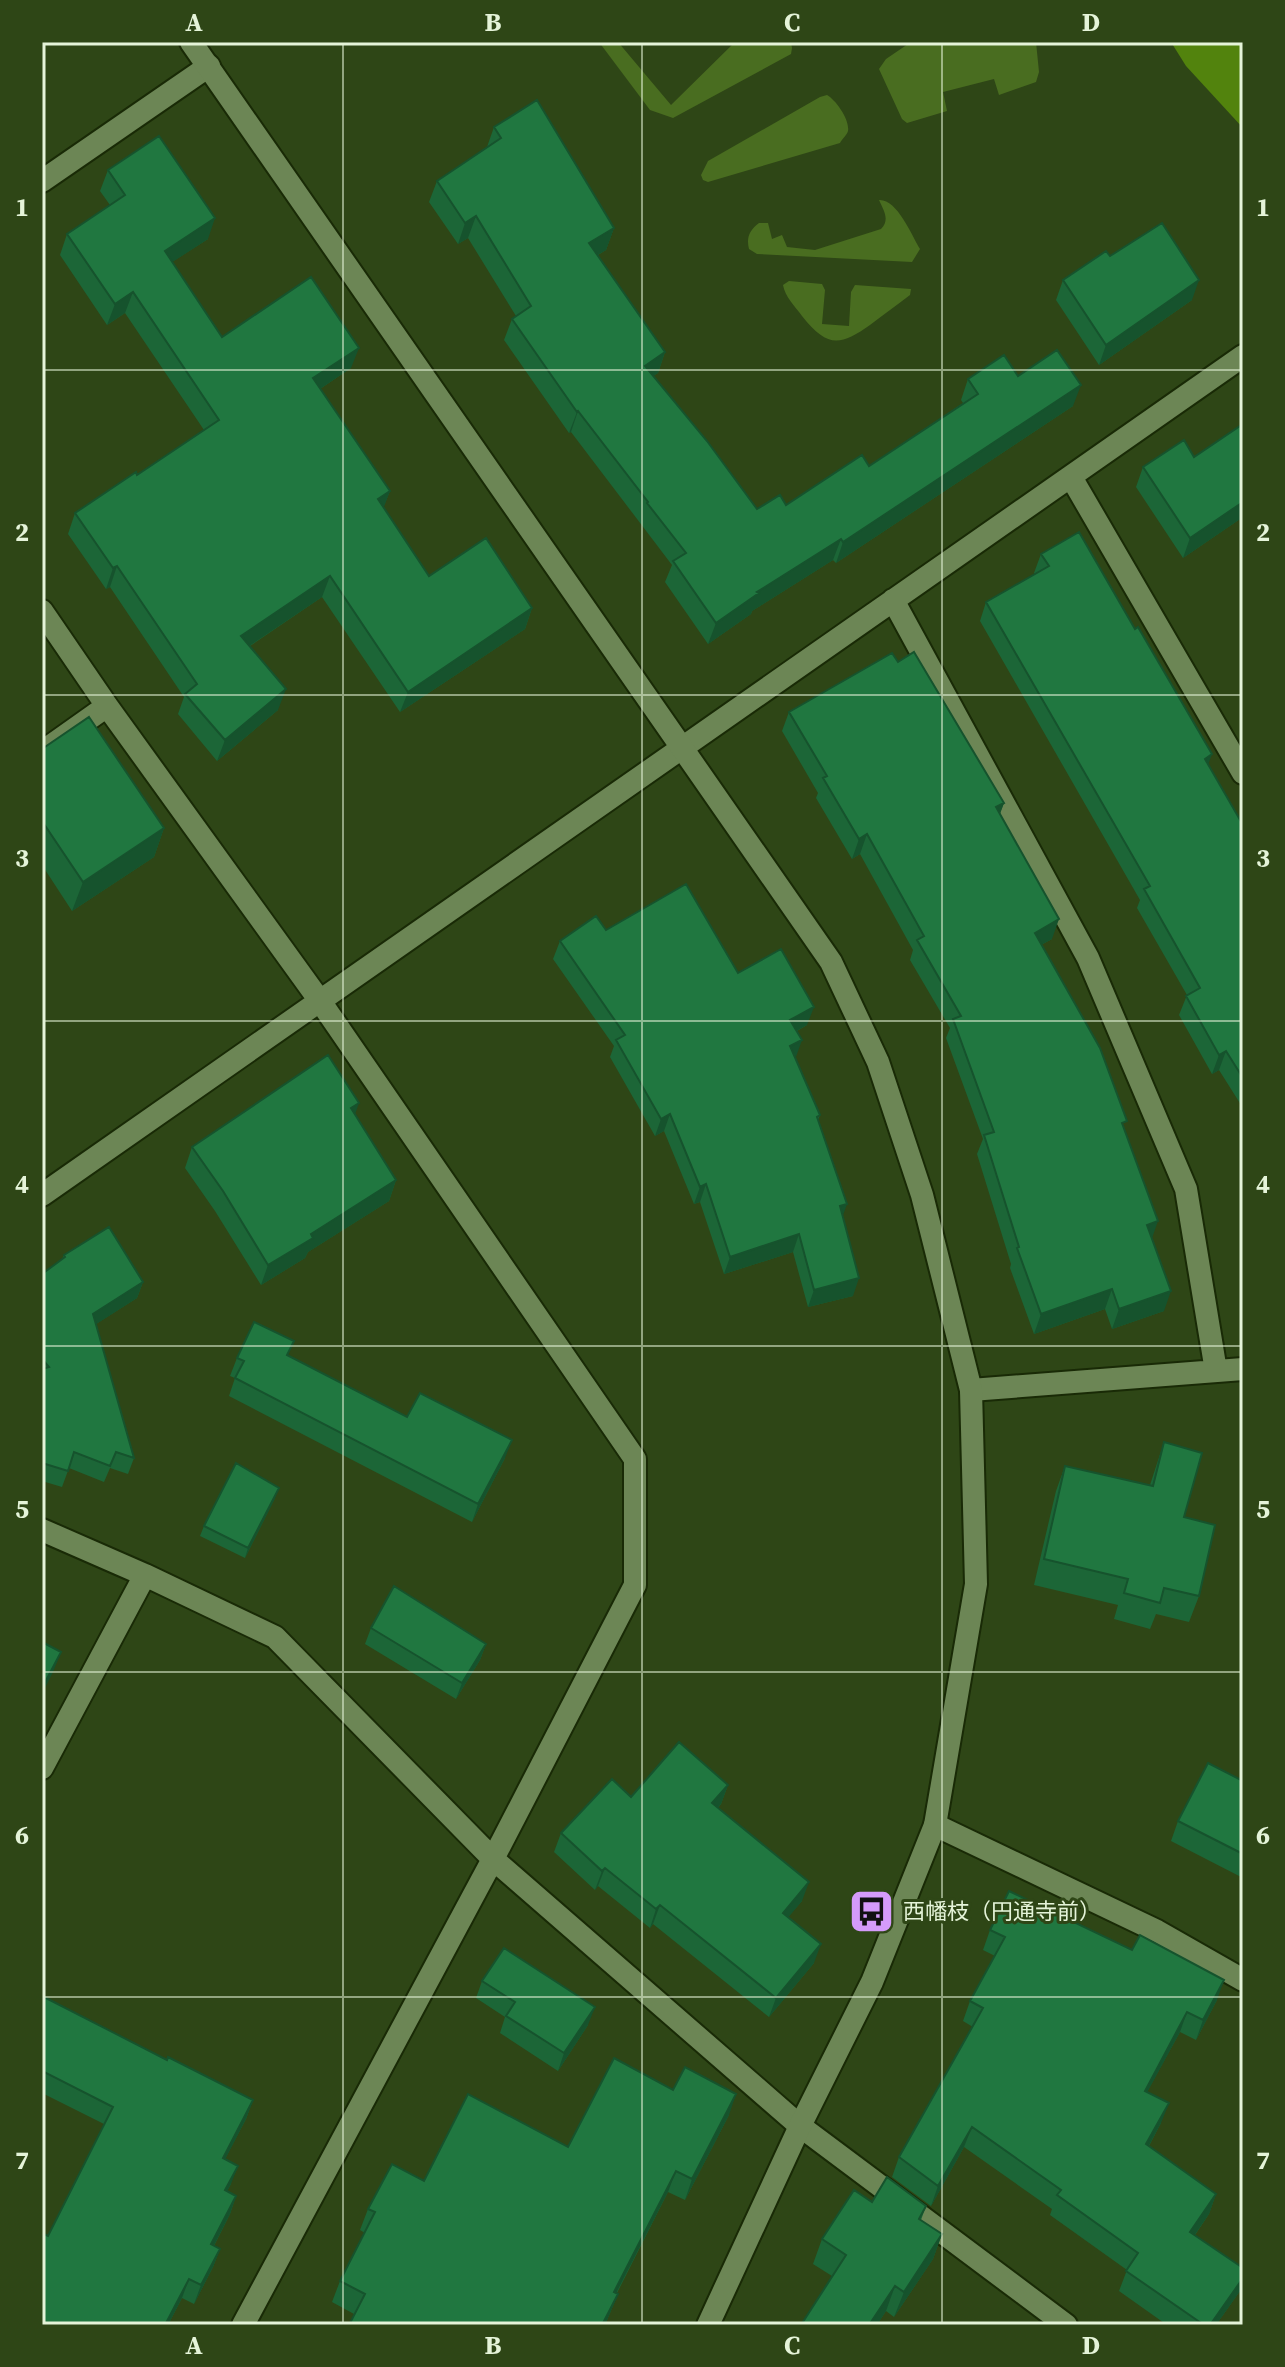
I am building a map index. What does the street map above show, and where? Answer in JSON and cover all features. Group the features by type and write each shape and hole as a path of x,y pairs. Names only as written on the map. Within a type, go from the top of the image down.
{"street":[{"path":"191,42 831,962 878,1062 922,1195 971,1390 976,1584 935,1825 872,1982 800,2126 708,2325"},
{"path":"42,181 209,66"},
{"path":"42,1195 1243,356"},
{"path":"1071,477 1243,773"},
{"path":"893,600 1088,958 1186,1189 1216,1371"},
{"path":"42,611 320,1001 635,1459 635,1585 493,1859 243,2325"},
{"path":"42,752 107,706"},
{"path":"971,1390 1243,1369"},
{"path":"42,1530 275,1637 493,1859 800,2126 1066,2325"},
{"path":"42,1768 145,1575"},
{"path":"935,1825 1157,1931 1243,1980"}],"green space":[{"path":"599,42 618,42 671,105 735,42 791,42 792,48 791,54 673,118 650,110"},
{"path":"911,42 1036,42 1039,72 1036,82 999,95 994,79 943,92 947,111 907,123 902,119 879,69 886,59"},
{"path":"1171,42 1243,42 1243,128 1186,66"},
{"path":"827,95 847,121 848,131 840,143 708,182 703,180 701,175 708,161"},
{"path":"879,200 886,201 898,211 920,249 912,262 757,254 749,249 750,234 759,223 768,223 772,239 782,235 787,247 815,250 881,229 886,219"},
{"path":"789,281 822,284 825,290 822,324 849,326 851,292 855,285 911,289 910,295 859,332 834,340 819,334 791,301 783,285"}],"building":[{"path":"537,100 614,228 589,243 665,352 645,366 707,441 757,509 780,495 786,505 862,455 869,466 978,394 968,379 1004,355 1018,376 1057,350 1081,385 843,542 841,539 757,592 716,623 673,561 686,553 577,412 512,319 531,306 476,216 465,223 437,181 501,138 494,127"},
{"path":"159,136 215,218 165,251 222,337 311,277 359,348 313,378 390,491 378,499 429,576 486,538 532,608 408,692 330,576 241,636 286,689 225,740 185,694 197,684 117,566 113,568 75,513 219,420 133,292 115,304 67,234 125,195 108,170"},
{"path":"1162,223 1199,280 1106,345 1063,280 1106,251 1110,256"},
{"path":"1243,424 1243,502 1190,538 1143,467 1184,440 1194,457"},
{"path":"1079,532 1212,754 1205,759 1243,825 1243,1078 1226,1051 1219,1055 1186,996 1200,988 1144,889 1150,886 986,602 1049,566 1041,554"},
{"path":"914,652 1004,803 996,807 1059,919 1035,933 1100,1048 1127,1121 1122,1123 1158,1221 1147,1225 1171,1291 1119,1309 1112,1289 1041,1314 1017,1248 984,1135 994,1132 953,1019 961,1016 917,940 924,936 867,834 859,839 789,712 892,653 898,662"},
{"path":"89,717 164,828 83,882 42,821 42,749"},
{"path":"686,884 738,973 781,949 814,1007 790,1020 802,1040 790,1046 820,1115 817,1117 847,1204 840,1206 859,1278 814,1290 799,1234 730,1257 706,1184 700,1187 670,1114 661,1119 616,1040 625,1035 560,941 596,916 606,930"},
{"path":"328,1055 359,1103 351,1108 396,1180 311,1234 313,1238 268,1265 192,1147"},
{"path":"109,1227 143,1282 93,1314 134,1458 116,1452 110,1466 74,1452 68,1471 42,1463 42,1369 49,1367 42,1359 42,1274 64,1255"},
{"path":"254,1322 294,1341 287,1355 407,1417 420,1393 512,1440 478,1504 235,1378 244,1361 237,1358"},
{"path":"1164,1442 1202,1453 1184,1517 1215,1525 1199,1596 1164,1588 1160,1603 1124,1593 1128,1579 1044,1559 1065,1466 1153,1486"},
{"path":"236,1463 279,1488 248,1548 204,1526"},
{"path":"394,1586 486,1644 462,1683 371,1628"},
{"path":"42,1642 61,1652 42,1688"},
{"path":"679,1742 728,1785 712,1803 809,1882 783,1913 821,1944 776,1998 660,1905 656,1909 605,1868 602,1871 561,1833 612,1779 631,1797"},
{"path":"1208,1763 1243,1781 1243,1854 1178,1821"},
{"path":"1009,1891 1132,1950 1140,1935 1224,1980 1203,2020 1187,2012 1145,2091 1169,2103 1146,2144 1216,2194 1190,2232 1243,2268 1243,2278 1210,2325 1204,2325 1126,2271 1138,2253 1057,2195 1061,2190 972,2127 938,2186 899,2157 983,2008 970,2001 1005,1937 990,1930"},
{"path":"504,1948 595,2007 564,2053 506,2016 515,2002 482,1981"},
{"path":"42,1996 253,2100 223,2158 238,2166 225,2190 236,2196 211,2244 220,2249 201,2285 189,2279 165,2325 42,2325 42,2233 48,2236 113,2107 42,2071"},
{"path":"614,2058 673,2090 685,2067 736,2094 692,2179 676,2171 614,2292 618,2294 602,2325 349,2325 365,2294 340,2281 375,2212 368,2209 392,2164 424,2181 468,2094 568,2147"},
{"path":"887,2177 926,2206 919,2219 942,2234 904,2292 895,2286 869,2325 801,2325 846,2255 822,2239 854,2190 872,2202"}],"place":[{"name":"西幡枝（円通寺前）","path":"872,1911"}]}
